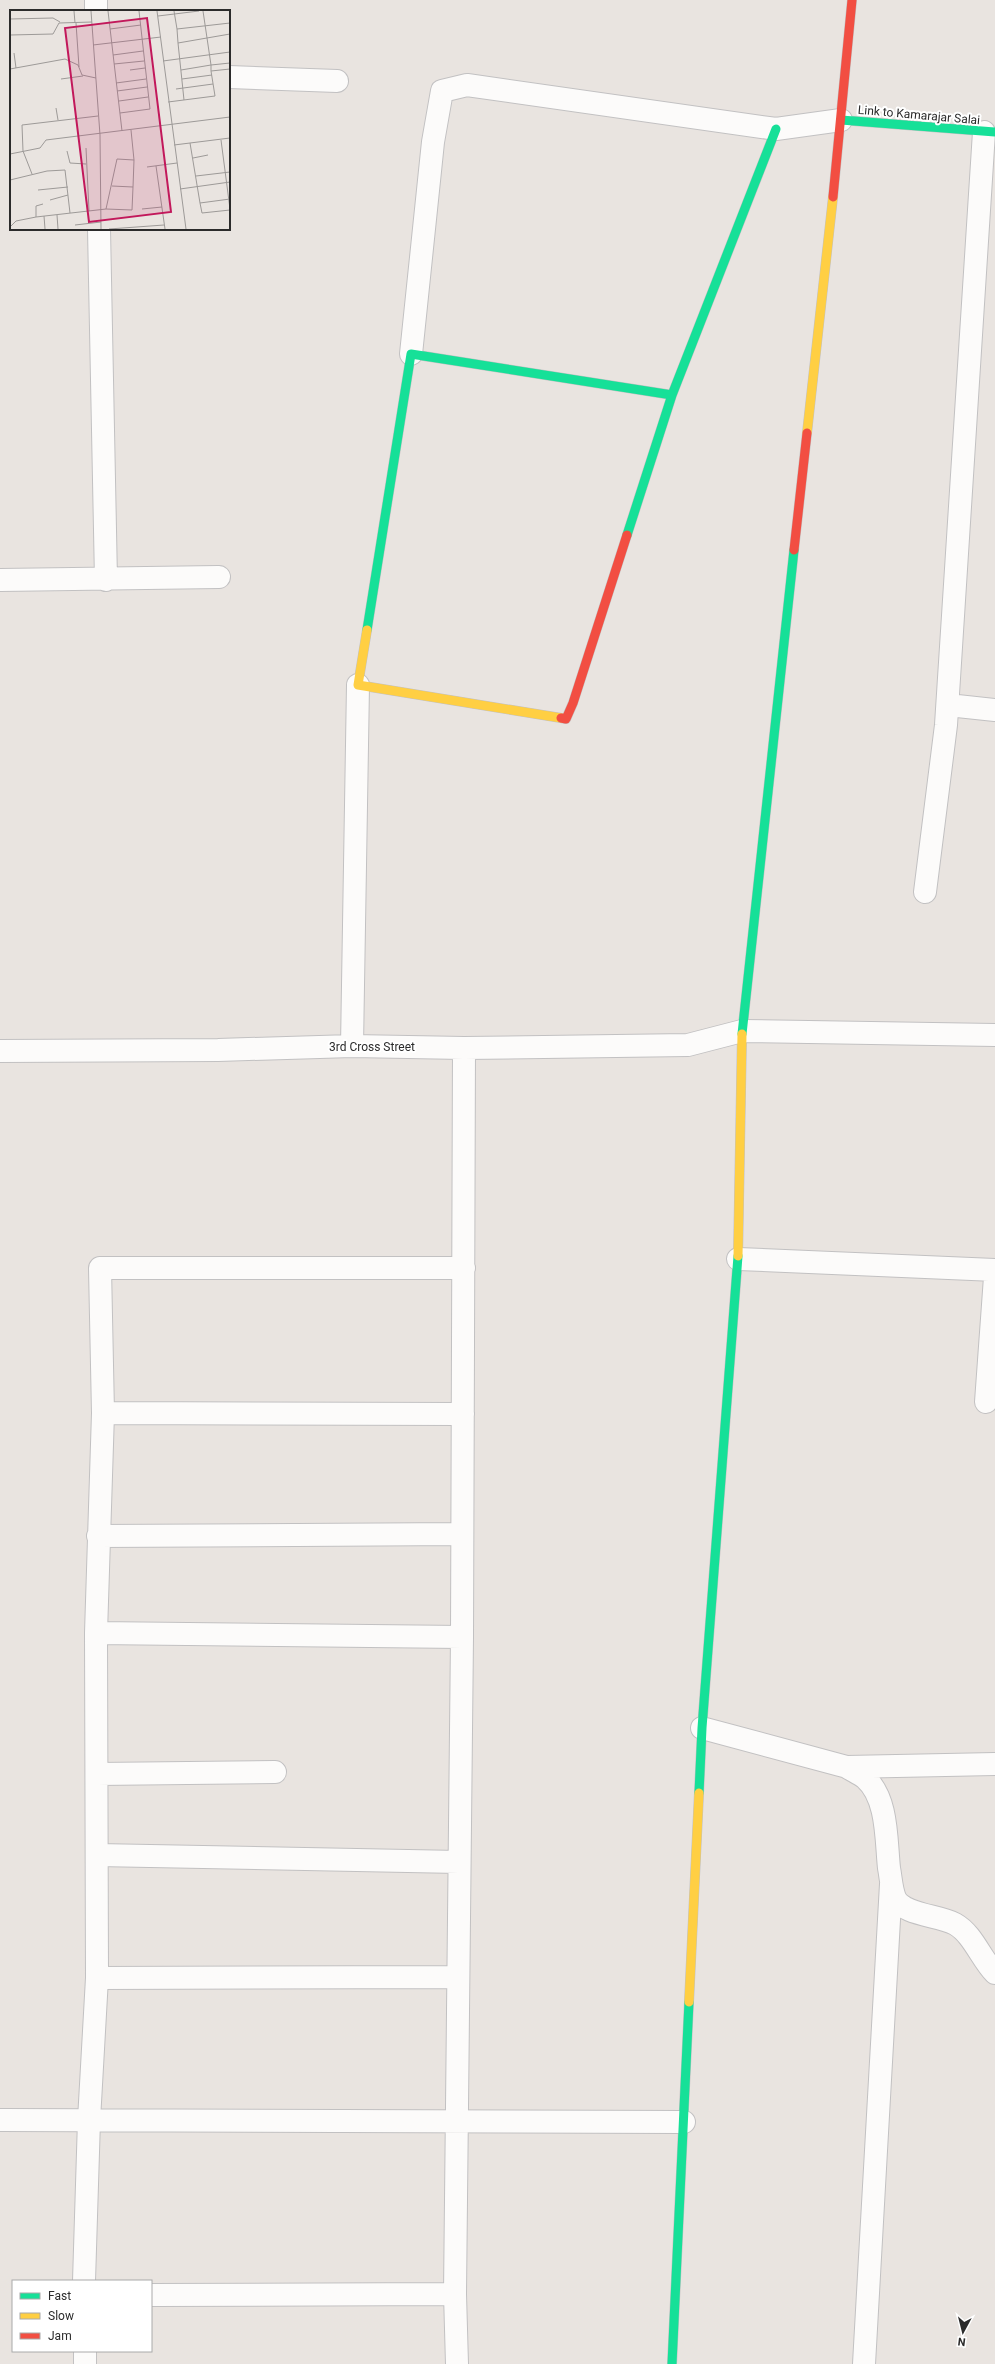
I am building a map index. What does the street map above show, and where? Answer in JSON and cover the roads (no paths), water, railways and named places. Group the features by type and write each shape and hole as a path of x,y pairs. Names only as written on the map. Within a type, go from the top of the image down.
{"street":[{"path":"672,2364 702,1728 738,1259 742,1031 841,120 852,0"},
{"path":"230,77 337,81"},
{"path":"352,1046 358,685 411,354 433,142 442,91 467,85 776,129 841,120"},
{"name":"Link to Kamarajar Salai","path":"841,120 990,132"},
{"path":"358,685 566,718 573,703 672,395 776,129"},
{"path":"925,892 948,705 990,132"},
{"path":"99,230 106,580"},
{"path":"411,354 672,395"},
{"path":"0,580 106,580 219,577"},
{"path":"948,705 995,710"},
{"name":"3rd Cross Street","path":"0,1051 218,1050 352,1046 464,1048 688,1045 742,1031 995,1035"},
{"path":"457,2364 455,2294 462,1637 464,1048"},
{"path":"738,1259 995,1270"},
{"path":"84,2280 89,2120 98,1978 96,1633 103,1413 100,1268 464,1268"},
{"path":"986,1402 995,1277"},
{"path":"103,1413 463,1414"},
{"path":"98,1536 462,1534"},
{"path":"96,1633 462,1637"},
{"path":"702,1728 847,1767 995,1764"},
{"path":"847,1767 866,1779 877,1795 882,1807 892,1884 896,1899 903,1908 939,1917 956,1925 968,1937 995,1974"},
{"path":"97,1774 275,1772"},
{"path":"97,1855 459,1862"},
{"path":"864,2364 892,1884"},
{"path":"98,1978 458,1977"},
{"path":"0,2120 684,2122"},
{"path":"152,2295 455,2294"},
{"path":"84,2352 85,2364"}]}
